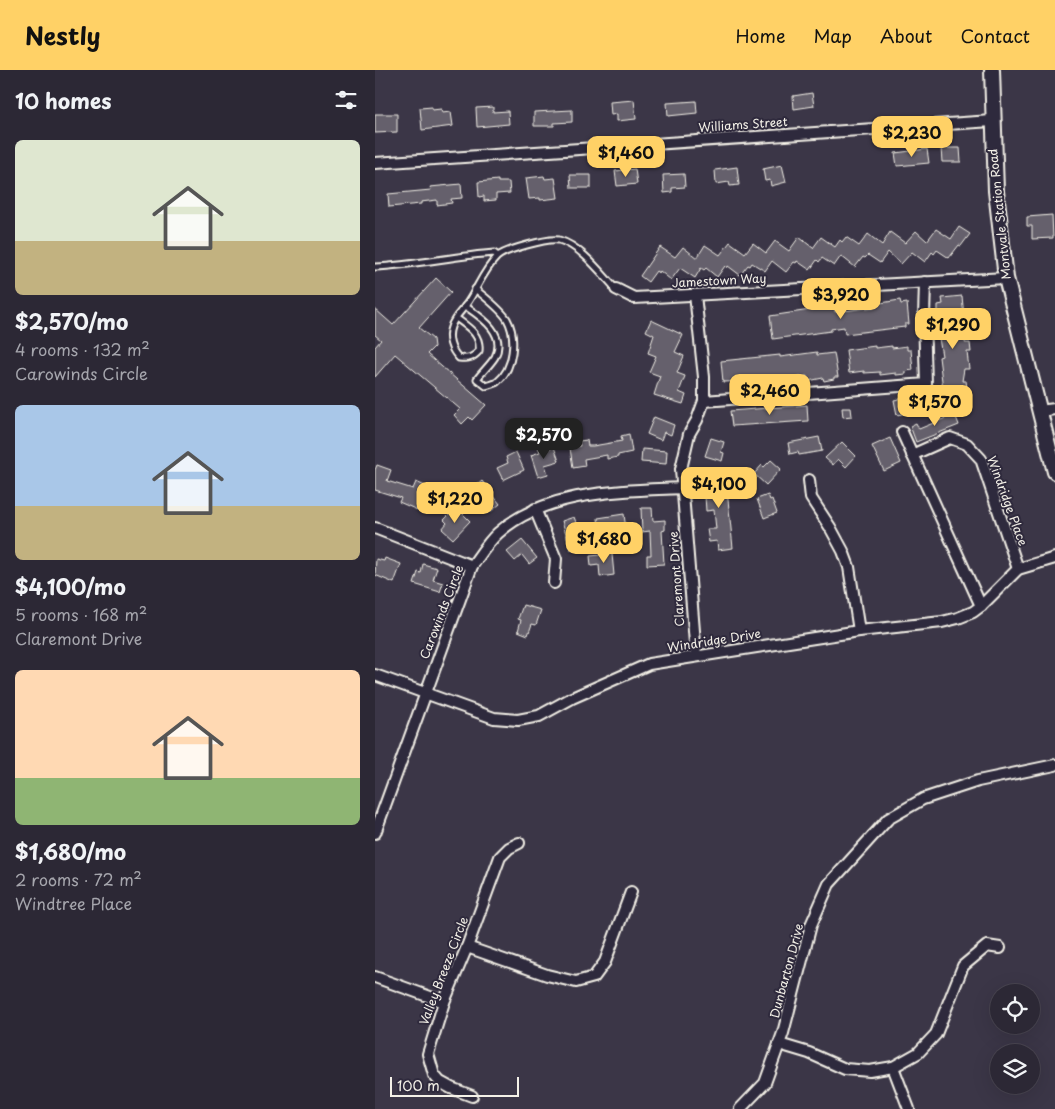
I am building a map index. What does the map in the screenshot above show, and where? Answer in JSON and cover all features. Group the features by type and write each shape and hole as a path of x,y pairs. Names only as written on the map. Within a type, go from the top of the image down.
{"street":[{"name":"Montvale Station Road","path":"992,70 992,121 996,191 1006,278 1055,472"},
{"name":"Williams Street","path":"375,163 992,121"},
{"name":"Jamestown Way","path":"616,289 634,298 1006,278"},
{"path":"704,401 927,384 924,317 925,282"},
{"name":"Claremont Drive","path":"695,295 704,377 704,401 689,434 681,469 696,656"},
{"path":"1039,411 1055,409"},
{"path":"902,432 981,606"},
{"name":"Windridge Place","path":"912,455 949,438 967,444 981,459 1018,569"},
{"path":"809,480 811,498 830,527 849,567 859,632"},
{"name":"Carowinds Circle","path":"375,832 472,566 496,534 515,519 535,509 580,496 618,491 683,488"},
{"path":"535,509 555,558 555,583"},
{"path":"375,528 472,566"},
{"name":"Windridge Drive","path":"375,674 494,718 518,720 539,716 572,698 649,664 859,632 942,622 958,618 973,612 981,606 1018,569 1055,558"},
{"name":"Dunbarton Drive","path":"740,1109 765,1083 796,987 811,925 829,884 888,819 923,799 978,781 1055,765"},
{"name":"Valley Breeze Circle","path":"472,1096 440,1082 434,1076 428,1054 444,1002 467,947 500,857 509,848 519,843"},
{"path":"467,947 547,975 576,982 594,977 605,962 631,892"},
{"path":"779,1044 809,1053 845,1069 870,1072 893,1067 917,1053 936,1034 963,966 987,946 1000,948"},
{"path":"375,977 444,1002"},
{"path":"893,1067 909,1109"}],"lane":[{"path":"456,318 474,331 477,336 479,351 475,356 459,358 452,352 450,328 456,318 465,306 481,279 498,256 536,243 558,240 580,252 616,289"},
{"path":"375,267 410,264 459,256 494,253 498,256"},
{"path":"465,306 487,321 495,333 497,350 495,356 477,379 486,386 496,383 504,374 511,358 513,340 507,320 475,289"}],"building":[{"path":"812,93 814,106 794,109 793,96"},
{"path":"634,100 636,119 617,121 617,114 611,115 610,102"},
{"path":"696,101 697,113 668,116 667,103"},
{"path":"432,107 432,110 441,109 442,113 451,112 453,126 422,130 420,108"},
{"path":"493,107 493,112 508,111 509,124 477,127 476,108"},
{"path":"572,110 572,122 554,123 554,126 534,126 534,112"},
{"path":"375,114 397,114 397,132 375,133"},
{"path":"941,148 960,148 961,162 942,162"},
{"path":"927,149 929,163 897,166 895,153"},
{"path":"782,165 786,182 771,186 770,180 765,181 763,169"},
{"path":"737,167 739,185 730,186 729,182 716,184 715,170"},
{"path":"635,169 637,184 617,186 615,171"},
{"path":"684,174 685,187 672,188 672,192 664,193 663,175"},
{"path":"570,175 591,175 591,188 571,188"},
{"path":"544,176 545,179 555,178 558,198 529,199 526,178"},
{"path":"498,180 498,182 509,182 510,193 496,194 496,200 484,201 484,196 479,197 478,182"},
{"path":"461,184 462,198 451,199 452,203 437,205 437,200 421,202 421,204 389,207 388,194 431,190 430,187"},
{"path":"1052,215 1053,238 1032,239 1032,226 1027,226 1027,217"},
{"path":"959,227 970,234 961,246 959,245 949,258 937,250 934,254 932,252 925,262 912,252 901,264 888,252 880,263 868,255 865,258 863,257 855,267 841,256 834,266 822,258 819,262 817,260 810,270 797,261 786,272 772,261 765,271 752,263 740,275 728,266 727,268 725,266 717,277 706,268 704,270 701,268 695,278 680,268 671,280 660,271 659,273 656,271 648,282 640,276 660,247 675,257 683,247 697,258 705,245 720,255 730,242 745,253 753,243 766,253 775,241 789,251 799,237 813,248 821,237 835,247 840,240 842,242 846,237 859,246 868,234 882,245 890,232 905,243 916,231 927,241 936,229 951,239"},
{"path":"436,278 451,292 419,328 433,339 434,347 427,354 486,405 472,420 469,417 462,424 454,415 460,409 395,354 375,377 375,347 381,340 375,335 375,309 393,325"},
{"path":"962,296 967,331 965,343 970,343 971,352 967,352 969,369 964,369 962,381 966,381 967,388 963,389 966,404 946,405 945,399 941,399 940,389 943,389 939,357 942,356 938,332 938,305 943,304 942,298"},
{"path":"900,300 901,304 907,303 909,324 905,324 905,327 845,334 844,327 831,329 831,331 773,339 770,316 817,309 817,307 827,305 828,309 834,308 835,312 875,307 874,304"},
{"path":"651,320 683,335 675,352 684,356 677,373 685,376 679,392 686,395 683,404 654,395 660,376 649,372 656,356 648,353 654,335 646,331"},
{"path":"875,346 875,348 892,346 892,348 907,346 907,350 911,350 913,370 906,371 906,374 896,375 896,373 880,375 880,372 864,373 864,371 849,373 846,350"},
{"path":"817,352 817,355 834,353 838,377 824,381 823,378 808,381 807,376 787,379 781,381 781,384 770,385 770,382 754,384 754,381 723,382 721,361 780,355 780,357"},
{"path":"918,395 921,410 897,415 894,400"},
{"path":"807,405 808,421 732,426 730,411"},
{"path":"842,408 851,408 852,416 843,417"},
{"path":"953,409 959,425 916,442 910,426 916,423 919,429 948,417 947,411"},
{"path":"654,417 674,425 671,435 664,432 661,440 647,434"},
{"path":"629,434 632,452 607,459 607,455 584,459 585,466 573,468 570,448 580,446 579,441 587,440 588,446 593,446 622,441 621,436"},
{"path":"819,437 822,451 799,455 798,452 790,454 788,443"},
{"path":"711,438 724,442 721,452 724,453 722,461 705,456"},
{"path":"890,438 901,463 884,471 872,446"},
{"path":"842,442 856,456 846,467 838,459 833,465 825,458"},
{"path":"546,445 547,449 554,447 559,461 545,465 548,474 538,477 531,455 540,452 538,447"},
{"path":"642,449 667,451 666,464 641,462"},
{"path":"516,452 524,470 503,480 497,468 508,463 506,457"},
{"path":"771,460 781,469 766,485 754,474 762,465 764,467"},
{"path":"377,465 391,470 387,481 413,489 416,482 425,486 424,489 431,492 422,512 399,502 401,498 375,490 375,470"},
{"path":"726,469 733,548 718,550 717,541 709,542 707,529 716,529 714,510 706,511 704,481 711,481 710,470"},
{"path":"482,481 500,504 490,512 487,509 480,514 472,504 479,499 471,490"},
{"path":"768,495 770,500 772,499 777,513 764,518 757,499"},
{"path":"641,508 652,508 653,521 665,520 665,530 662,531 664,564 647,565 647,555 651,555 650,531 642,532"},
{"path":"459,510 470,521 453,539 442,529 447,523 444,520 451,513 453,516"},
{"path":"624,514 626,530 609,533 609,536 600,538 598,518"},
{"path":"574,517 585,546 571,550 562,521"},
{"path":"522,540 537,558 529,564 522,555 515,561 507,552"},
{"path":"612,554 614,575 600,577 599,565 591,566 590,556"},
{"path":"385,558 401,564 394,583 375,575 376,559 384,561"},
{"path":"423,564 437,568 433,580 443,583 440,592 414,584 418,572 421,573"},
{"path":"523,605 541,610 536,625 532,624 528,635 518,631 521,620 518,619"}]}
